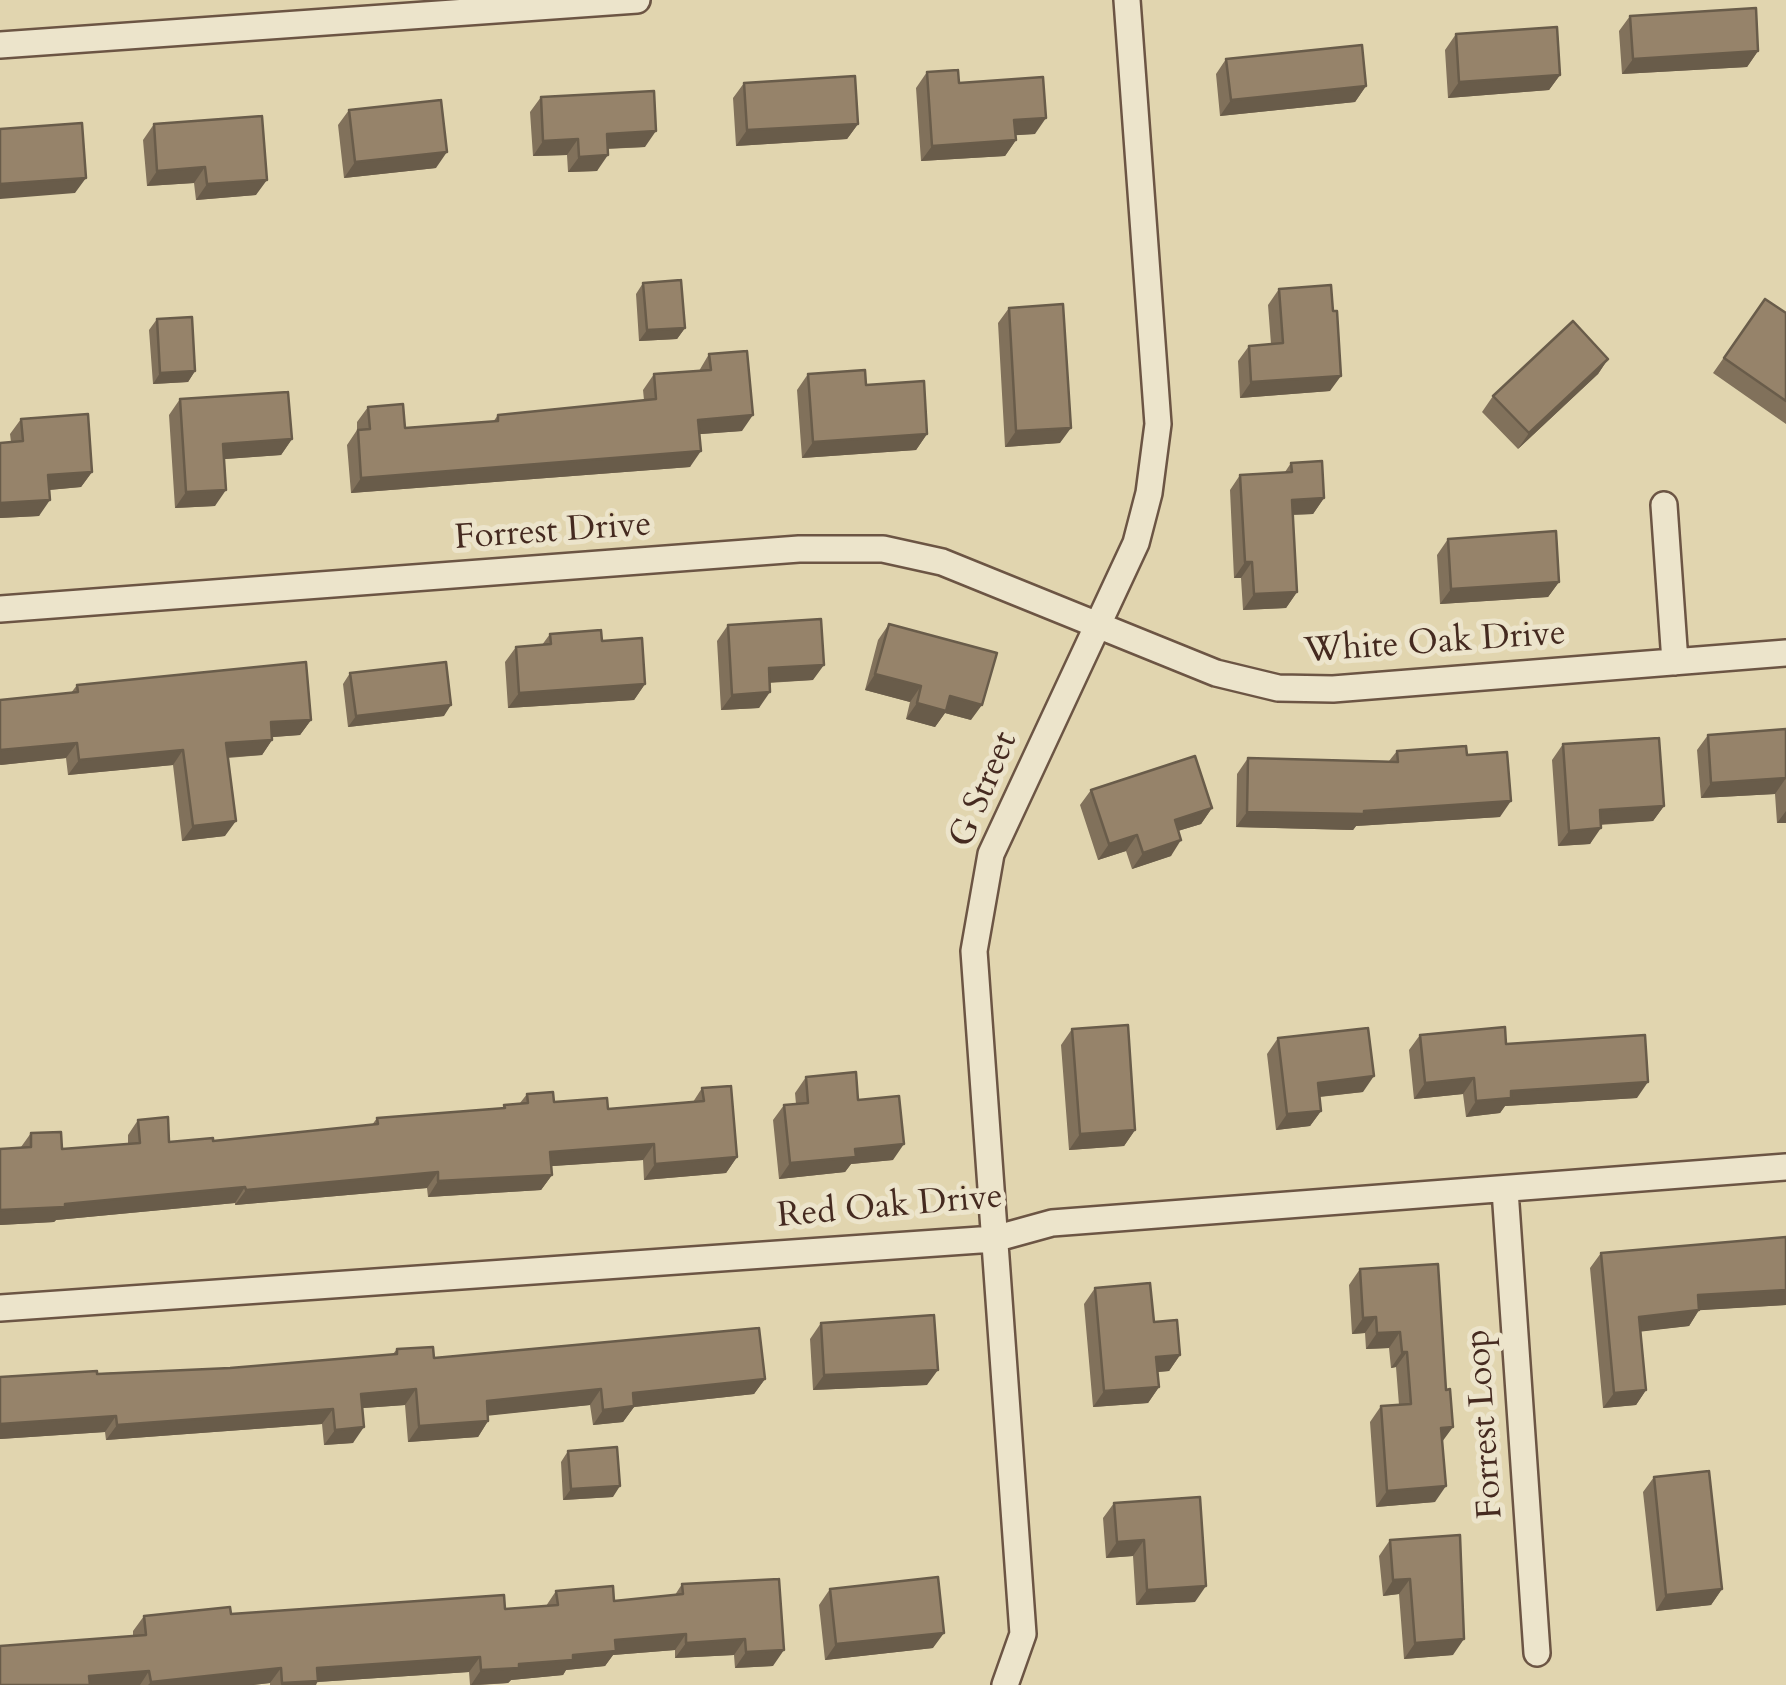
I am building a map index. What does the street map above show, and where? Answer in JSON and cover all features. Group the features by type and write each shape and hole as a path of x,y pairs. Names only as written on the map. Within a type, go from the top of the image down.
{"street":[{"path":"0,45 637,0"},
{"name":"G Street","path":"1005,1685 1023,1634 974,951 991,854 1136,543 1149,493 1158,424 1127,0"},
{"path":"1664,505 1674,662"},
{"name":"Forrest Drive","path":"0,610 798,549 884,549 942,562 1097,628"},
{"name":"White Oak Drive","path":"1097,628 1216,673 1278,688 1333,689 1786,653"},
{"name":"Red Oak Drive","path":"0,1308 994,1240 1052,1222 1786,1167"},
{"name":"Forrest Loop","path":"1505,1190 1536,1653"}],"building":[{"path":"1756,8 1758,51 1633,59 1630,16"},
{"path":"1557,27 1560,75 1459,82 1456,34"},
{"path":"1362,45 1366,86 1231,100 1226,59"},
{"path":"958,70 959,83 1043,77 1046,118 1014,120 1016,140 932,146 927,72"},
{"path":"855,76 858,124 747,130 744,83"},
{"path":"654,91 656,131 607,134 608,155 579,157 578,139 543,141 541,97"},
{"path":"441,100 447,152 355,162 349,110"},
{"path":"262,116 267,180 207,184 205,167 157,171 154,124"},
{"path":"82,123 86,178 0,184 0,129"},
{"path":"681,280 685,328 647,330 643,283"},
{"path":"1331,285 1333,311 1337,311 1341,376 1251,382 1249,346 1283,343 1279,289"},
{"path":"1765,299 1786,313 1786,401 1724,358"},
{"path":"1063,304 1071,428 1016,431 1009,308"},
{"path":"192,317 195,371 160,373 157,319"},
{"path":"1573,321 1608,359 1529,433 1493,396"},
{"path":"747,351 753,415 698,420 701,451 361,478 358,430 370,429 368,407 403,404 405,428 498,421 498,415 656,399 654,374 711,370 709,354"},
{"path":"865,370 866,385 924,381 927,434 813,442 808,374"},
{"path":"288,392 292,439 223,444 226,490 186,492 180,399"},
{"path":"88,414 92,472 48,475 50,500 0,503 0,443 23,441 21,419"},
{"path":"1322,461 1324,498 1292,500 1297,592 1254,594 1252,562 1245,562 1240,475 1292,472 1291,463"},
{"path":"1556,531 1559,582 1451,589 1448,539"},
{"path":"821,619 824,665 769,668 770,692 732,695 728,625"},
{"path":"889,624 997,653 982,705 950,696 946,711 917,703 921,686 875,674"},
{"path":"601,630 602,641 642,638 645,684 519,693 516,647 551,644 550,634"},
{"path":"306,662 311,720 271,722 272,740 226,743 236,821 193,826 183,750 79,760 77,743 0,750 0,700 78,692 77,685"},
{"path":"446,662 451,705 356,716 350,673"},
{"path":"1786,729 1786,778 1711,783 1708,735"},
{"path":"1659,738 1664,806 1600,810 1601,828 1569,831 1563,744"},
{"path":"1466,746 1467,755 1507,752 1511,801 1364,814 1247,812 1248,758 1398,762 1397,751"},
{"path":"1195,756 1212,808 1175,820 1181,840 1143,853 1137,835 1109,844 1091,790"},
{"path":"1128,1025 1135,1130 1080,1134 1072,1029"},
{"path":"1505,1027 1506,1044 1645,1035 1648,1082 1511,1091 1511,1098 1476,1101 1474,1078 1425,1083 1420,1035"},
{"path":"1368,1028 1374,1076 1318,1083 1321,1111 1287,1114 1278,1038"},
{"path":"856,1072 858,1100 899,1096 904,1144 855,1149 856,1157 790,1163 784,1105 808,1103 806,1077"},
{"path":"731,1086 737,1157 655,1164 654,1144 550,1152 552,1175 438,1181 438,1172 0,1210 0,1149 31,1147 31,1133 61,1132 62,1149 140,1143 138,1120 168,1117 169,1142 213,1141 378,1124 377,1118 505,1108 504,1105 528,1103 527,1094 553,1092 554,1102 607,1098 608,1109 704,1101 702,1088"},
{"path":"1786,1237 1786,1290 1698,1295 1699,1310 1639,1317 1646,1390 1614,1393 1601,1253"},
{"path":"1438,1264 1446,1390 1450,1389 1453,1427 1441,1428 1446,1486 1387,1491 1381,1406 1411,1404 1407,1352 1402,1352 1400,1332 1377,1333 1376,1317 1363,1318 1360,1269"},
{"path":"1150,1283 1154,1322 1177,1320 1180,1355 1156,1357 1159,1387 1104,1391 1095,1288"},
{"path":"934,1315 938,1370 824,1375 821,1323"},
{"path":"759,1328 765,1379 633,1393 634,1406 603,1410 601,1389 487,1401 488,1421 419,1426 416,1389 361,1394 364,1427 335,1430 333,1409 117,1425 116,1416 0,1424 0,1377 230,1368 397,1354 397,1349 433,1347 434,1358"},
{"path":"617,1447 620,1486 571,1489 568,1451"},
{"path":"1709,1471 1722,1589 1666,1595 1654,1477"},
{"path":"1200,1497 1206,1586 1147,1590 1144,1540 1117,1542 1114,1503"},
{"path":"1460,1535 1464,1639 1415,1643 1410,1579 1393,1580 1390,1540"},
{"path":"938,1577 944,1633 836,1644 830,1589"},
{"path":"779,1579 784,1650 746,1652 745,1639 686,1643 686,1634 615,1640 616,1651 573,1655 573,1660 519,1664 519,1668 481,1670 480,1657 317,1668 318,1681 282,1683 281,1668 151,1682 149,1671 89,1676 90,1685 0,1685 0,1646 146,1635 144,1616 230,1607 231,1614 504,1595 505,1609 558,1605 556,1591 613,1586 614,1601 683,1594 682,1584"}]}
